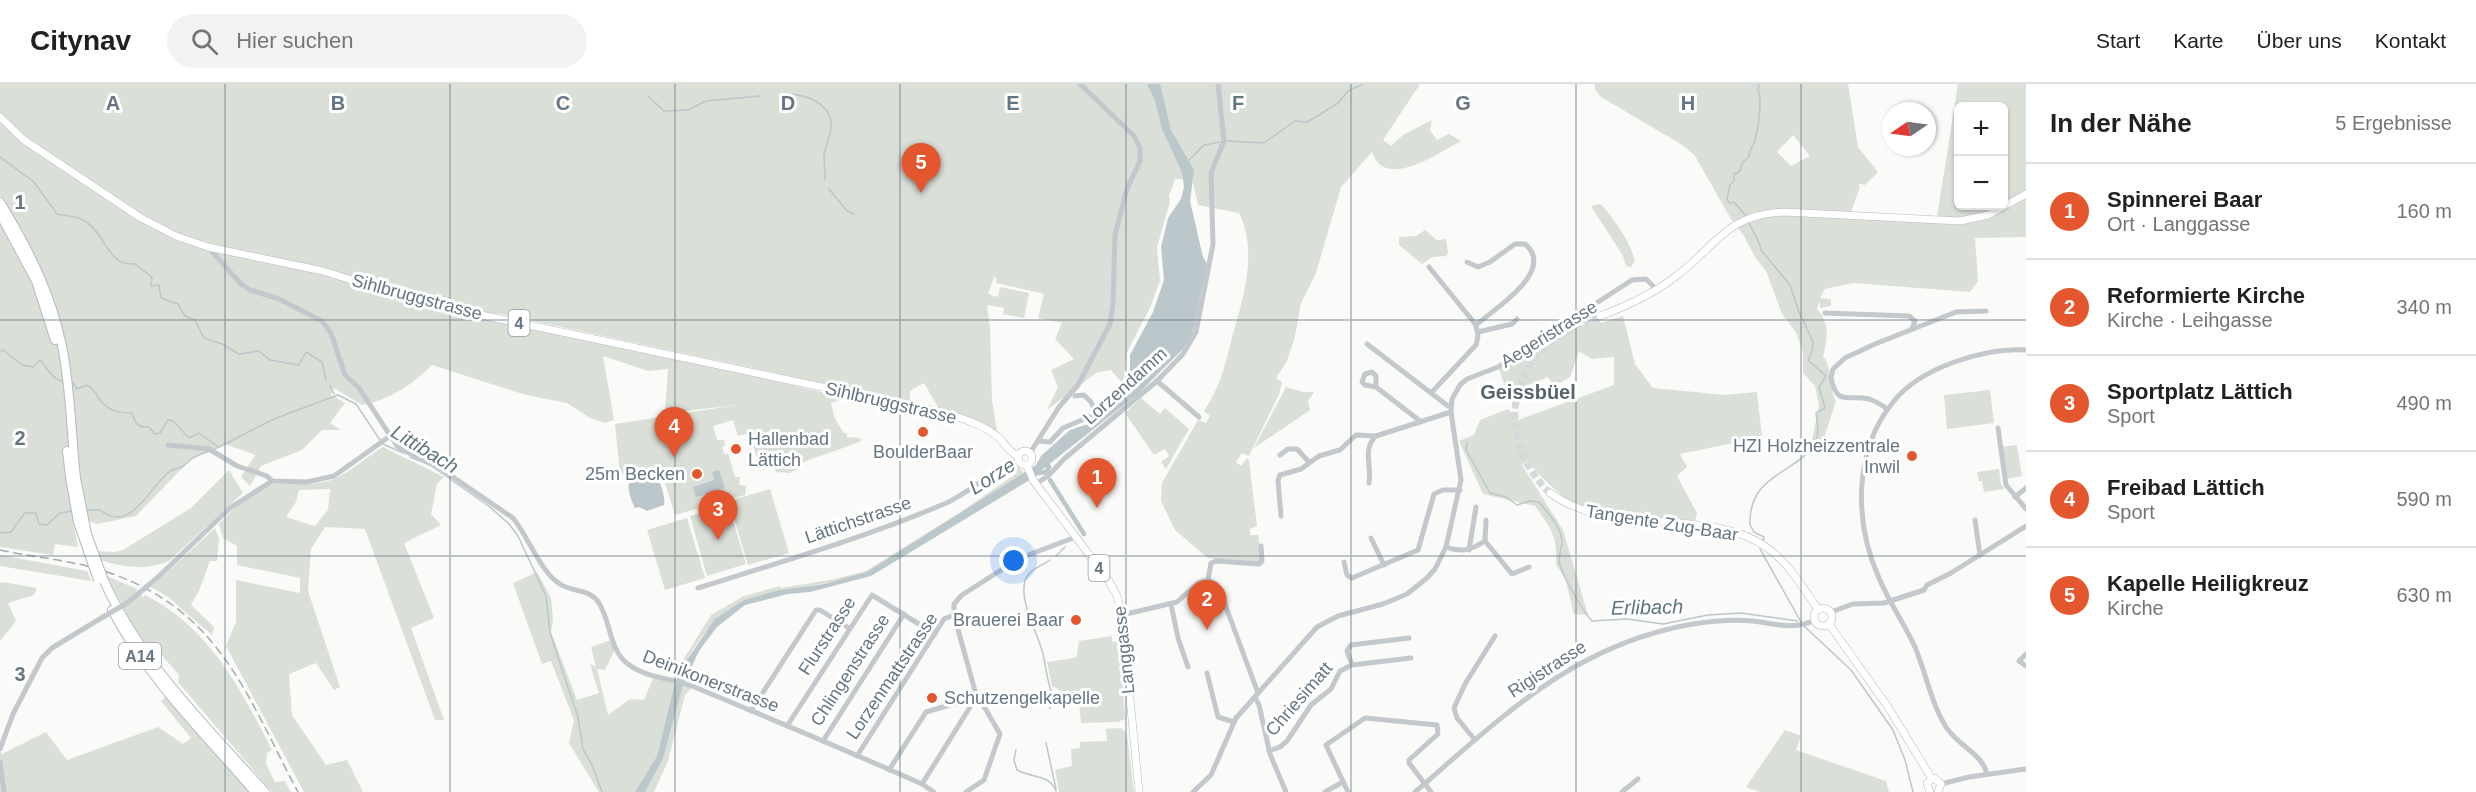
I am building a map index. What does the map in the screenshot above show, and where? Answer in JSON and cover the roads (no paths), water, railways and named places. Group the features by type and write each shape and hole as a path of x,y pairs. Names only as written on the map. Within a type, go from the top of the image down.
{"highway":[{"name":"A14","path":"0,202 39,274 54,316 81,532 101,581 121,626 143,661 255,792"},
{"name":"A14","path":"0,214 32,272 59,346"},
{"name":"A14","path":"101,581 154,666 265,792"}],"main road":[{"name":"Sihlbruggstrasse","path":"0,117 24,140 141,218 176,236 207,247 323,271 418,301 457,310 945,413 980,425 1022,455"},
{"path":"1600,316 1634,303 1657,290 1683,271 1723,232 1757,215 1784,212 1960,221 1988,215 2026,194"},
{"name":"Sihlbruggstrasse","path":"1002,442 1010,452 1022,455"},
{"path":"1022,455 1032,458 1028,467 1023,465 1022,455"},
{"name":"Langgasse","path":"1028,467 1035,482 1109,581 1117,596 1122,615 1139,792"},
{"name":"Tangente Zug-Baar","path":"1550,493 1578,509 1599,515 1727,531 1761,544 1784,562 1818,609"},
{"path":"1825,608 1831,612 1832,618 1828,624 1821,625 1815,620 1814,615 1818,609 1825,608"},
{"path":"1828,624 1888,707 1932,779"},
{"path":"1932,779 1938,779 1941,784 1938,792"},
{"path":"1930,792 1927,785 1932,779"}],"street":[{"path":"1022,455 1038,441 1059,406 1078,385 1110,324 1113,304 1115,235 1127,189 1140,161 1140,148 1134,136 1080,84"},
{"name":"Lorzendamm","path":"1035,482 1049,475 1064,459 1157,381 1183,354 1196,332 1213,244 1212,170 1224,141 1218,84"},
{"path":"1467,262 1478,267 1485,265 1515,243 1525,244 1532,252 1531,271 1525,285 1477,328"},
{"name":"Deinikonerstrasse","path":"207,247 250,290 279,299 322,321 331,333 345,375 359,387 397,446 431,462 513,518 553,579 561,585 593,595 599,602 616,650 623,661 638,670 685,683 823,741 922,784 934,792"},
{"path":"1429,267 1477,328 1476,345 1431,393"},
{"name":"Aegeristrasse","path":"1451,409 1455,392 1467,379 1498,367 1632,280 1646,279 1657,290"},
{"path":"1887,409 1868,398 1846,399 1840,396 1833,386 1831,378 1833,369 1845,358 1956,312 1986,311"},
{"path":"1825,313 1909,316 1915,321 1911,330"},
{"path":"1477,328 1512,324 1517,319"},
{"path":"1196,791 1216,766 1234,722 1317,627 1338,616 1383,604 1407,594 1435,569 1446,547 1460,490 1461,471 1451,409 1367,344"},
{"path":"1987,774 1982,761 1962,746 1945,726 1916,649 1890,601 1870,555 1862,505 1865,460 1877,426 1887,409 1909,385 1936,370 1984,354 2026,350"},
{"path":"1157,381 1199,417"},
{"path":"1376,387 1420,421"},
{"path":"1038,441 1050,442 1063,428 1096,414 1091,402 1084,394 1075,396"},
{"path":"1281,516 1278,481 1280,475 1294,472 1319,456 1340,450 1356,435 1376,436 1451,409"},
{"path":"1998,428 2006,485 2026,509"},
{"path":"0,749 13,714 42,658 52,648 140,593 230,508 272,481 323,480 334,476 390,436"},
{"path":"1369,483 1368,445 1376,436"},
{"path":"168,445 209,449 237,466 267,476 272,481"},
{"path":"1280,455 1288,449 1297,450 1309,462"},
{"path":"1009,464 1010,452"},
{"name":"Lättichstrasse","path":"698,588 889,527 948,502 1022,455"},
{"path":"2015,497 2026,488"},
{"path":"1344,562 1347,575 1352,578 1414,554 1421,543 1434,494 1443,490 1460,490"},
{"path":"1469,550 1476,507"},
{"path":"1486,520 1485,541 1512,574 1529,567"},
{"path":"1975,520 1980,555"},
{"path":"1831,612 1852,604 1890,601 1924,590 1927,585 2026,526"},
{"name":"Lorzenmattstrasse","path":"857,756 944,619 954,615 954,604 962,595 1020,558 1076,537"},
{"path":"1371,538 1384,565"},
{"path":"1446,547 1462,551 1469,550 1485,541"},
{"path":"1208,580 1211,563 1216,561 1259,564 1262,561 1261,546"},
{"path":"1122,615 1171,604 1182,599 1198,583 1208,580 1214,582 1219,588 1257,695 1269,751 1286,792"},
{"name":"Flurstrasse","path":"787,726 872,595 935,634"},
{"path":"1171,604 1178,639 1188,667"},
{"path":"751,711 816,610 820,609 849,628"},
{"name":"Chlingenstrasse","path":"823,741 904,614"},
{"path":"954,615 977,696 1000,734 984,780 966,792"},
{"name":"Rigistrasse","path":"1415,792 1475,740 1554,678 1590,657 1627,641 1685,625 1721,620 1753,621 1788,627 1800,626 1815,620"},
{"path":"1475,740 1457,718 1454,708 1465,684 1495,636"},
{"name":"Chriesimatt","path":"1352,665 1347,651 1351,645 1409,639"},
{"path":"2026,654 2019,661 2026,666"},
{"name":"Chriesimatt","path":"1269,751 1280,747 1287,741 1311,705 1328,693 1340,671 1352,665 1411,658"},
{"path":"1207,674 1218,717 1234,722"},
{"path":"922,784 977,696"},
{"path":"890,770 926,712 963,701 971,705"},
{"path":"1348,792 1326,746 1362,719 1382,718 1437,725 1438,734 1409,760 1431,792"},
{"path":"0,762 4,792"},
{"path":"1941,784 1987,774 2026,769"},
{"path":"1622,792 1638,779"},
{"path":"1325,792 1343,782"}],"waterway":[{"path":"1228,141 1264,143 1295,121 1307,122 1319,115 1338,103 1348,91 1363,84"},
{"path":"1747,217 1734,202 1729,203 1727,199 1730,185 1734,181 1734,174 1739,172 1743,162 1749,157 1754,142 1760,112 1759,84"},
{"path":"789,94 809,98 822,106 830,117 830,132 824,156 825,180"},
{"path":"648,96 664,111 688,110 706,101 760,96"},
{"path":"1189,160 1204,145 1220,142"},
{"path":"0,157 34,182 57,214 82,219 98,233 112,255 118,260 135,264 152,277 151,286 159,285 161,298 178,304 185,316 195,320 204,338 222,344 239,354 259,351 270,360 299,365 306,352 322,362 326,380"},
{"path":"829,189 847,211 854,214"},
{"path":"1749,222 1761,250 1790,285 1813,342 1808,360 1826,376 1819,387 1825,408 1816,413 1818,433 1811,448 1802,458 1767,482 1758,493 1752,507 1750,525 1754,532 1764,537 1763,542"},
{"path":"0,351 3,350 22,365 33,367 40,360 53,376 65,382"},
{"path":"73,383 77,389 87,385 107,407 119,412 132,413 137,424 149,427 155,434 160,433 168,420 173,421 189,438 199,433 217,446"},
{"path":"330,386 334,394"},
{"name":"Littibach","path":"215,449 274,419 338,395 356,404 380,440"},
{"name":"Erlibach","path":"1467,443 1466,450 1490,493 1506,497 1517,505 1529,501 1539,502 1554,521 1561,537 1559,563 1562,571 1579,603 1592,621 1627,619 1663,624 1708,615 1741,613 1798,621"},
{"name":"Littibach","path":"383,444 403,453"},
{"name":"Littibach","path":"86,510 100,510 111,516 121,517 130,513 170,471 210,451"},
{"name":"Littibach","path":"410,457 430,465 490,507 509,524 518,536 546,596 550,633 578,717 583,749 593,767 602,792"},
{"path":"1031,474 1046,472 1049,467 1046,462"},
{"path":"1050,480 1084,534"},
{"name":"Littibach","path":"0,533 11,532 25,513 36,513 39,524 47,525 60,513 72,511"},
{"path":"1056,556 1065,547"},
{"path":"1760,549 1801,622"},
{"path":"1050,560 1029,574 1024,589 1027,608 1043,654 1048,677 1051,691 1047,694 1050,709"},
{"path":"1804,626 1851,670 1893,730 1905,760 1913,792"},
{"path":"1046,743 1056,789"},
{"path":"1016,750 1014,760 1017,770 1045,779 1056,791"}],"tunnel":[{"path":"1550,493 1535,476 1524,457 1517,438 1515,417 1517,397 1523,377 1535,359 1551,342 1568,330 1600,316"}],"railway":[{"path":"0,550 68,562 107,572 146,588 178,609 204,633 226,661 263,723 298,792"}],"place":[{"name":"Kapelle Heiligkreuz","path":"921,193"},
{"name":"BoulderBaar","path":"923,432"},
{"name":"Hallenbad Lättich","path":"736,449"},
{"name":"HZI Holzheizzentrale Inwil","path":"1912,456"},
{"name":"Freibad Lättich","path":"674,457"},
{"name":"25m Becken","path":"697,474"},
{"name":"Spinnerei Baar","path":"1097,508"},
{"name":"Sportplatz Lättich","path":"718,540"},
{"name":"Brauerei Baar","path":"1076,620"},
{"name":"Reformierte Kirche","path":"1207,630"},
{"name":"Schutzengelkapelle","path":"932,698"}],"district":[{"name":"Geissbüel","path":"1528,392"}],"water label":[{"name":"Lorze","path":"992,476"}]}
